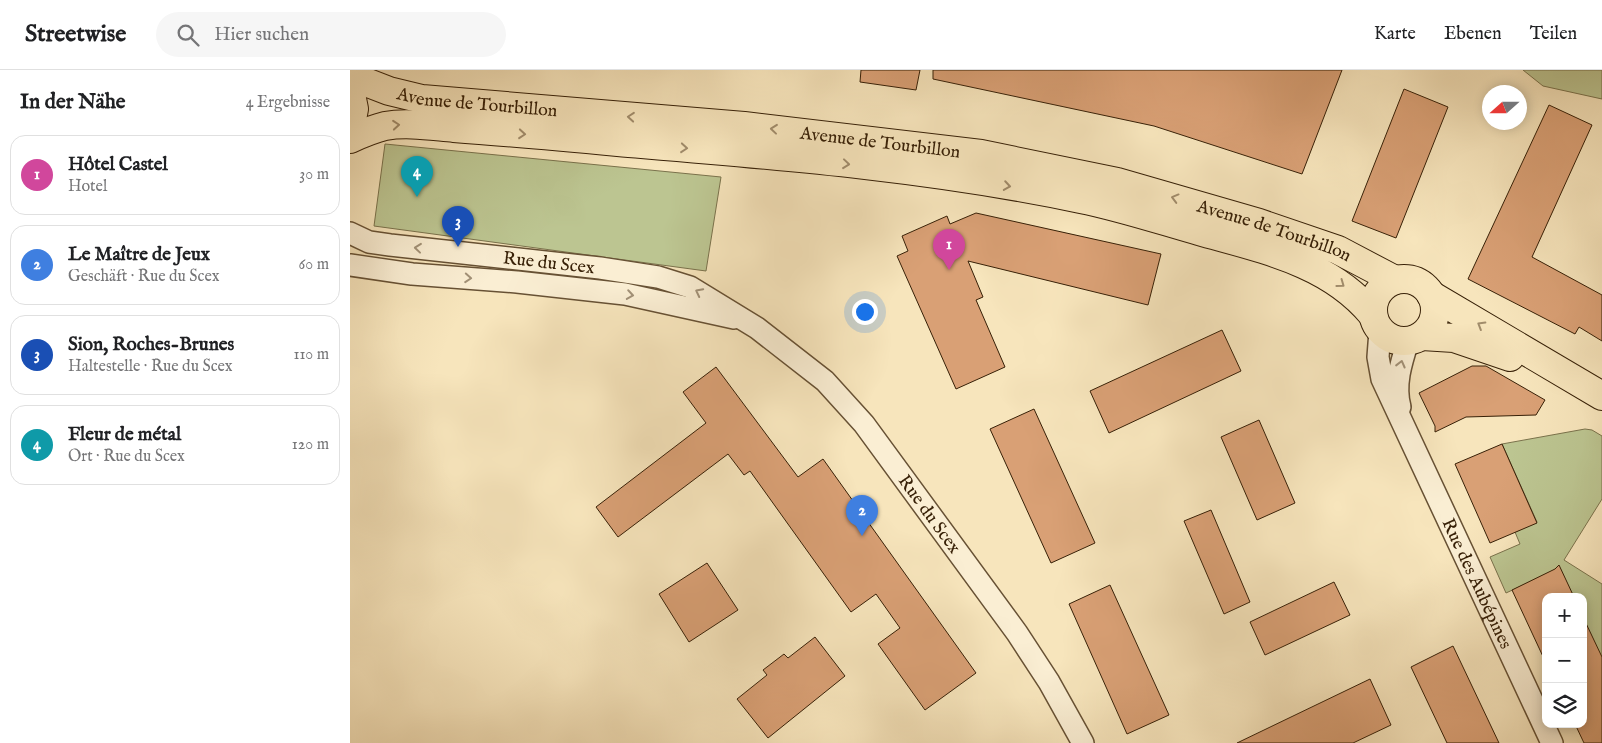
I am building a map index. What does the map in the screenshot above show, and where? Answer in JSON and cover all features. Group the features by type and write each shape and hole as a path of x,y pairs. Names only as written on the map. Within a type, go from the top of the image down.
{"main road":[{"name":"Avenue de Tourbillon","path":"350,76 389,91 422,99 744,126 981,154 1118,182 1241,217 1338,250 1395,280"},
{"path":"350,89 354,109 350,130"},
{"name":"Avenue de Tourbillon","path":"350,139 384,126 402,124 447,127 695,148 934,174 1030,189 1143,215 1302,262 1339,282 1362,301 1376,322"},
{"path":"1568,377 1454,338 1393,340 1376,322 1372,306 1377,292 1385,284 1395,280 1406,278 1416,281 1431,294 1602,396"},
{"path":"1415,338 1434,319 1435,308 1431,294"}],"street":[{"name":"Rue du Scex","path":"350,233 369,242 622,270 658,277 690,287 712,299 794,354 825,380 864,424 1017,632 1049,682 1083,743"},
{"name":"Rue du Scex","path":"350,265 412,274 517,282 625,294 721,316 740,318"},
{"name":"Rue des Aubépines","path":"1376,322 1380,372 1393,404 1404,422 1552,743"},
{"name":"Rue des Aubépines","path":"1404,422 1398,390 1398,376 1415,338"}],"green space":[{"path":"1523,70 1602,70 1602,99 1543,86"},
{"path":"385,144 721,177 706,271 374,226"},
{"path":"1585,429 1592,430 1602,436 1602,499 1564,560 1602,584 1602,659 1587,628 1587,593 1570,593 1560,568 1506,593 1490,557 1520,544 1515,532 1537,522 1502,444"}],"building":[{"path":"861,70 920,70 916,90 860,82"},
{"path":"933,70 1342,70 1302,174 1154,126 933,79"},
{"path":"1404,89 1448,107 1396,238 1352,221"},
{"path":"1549,105 1592,125 1532,257 1602,295 1602,341 1579,327 1575,334 1468,279"},
{"path":"976,213 1161,254 1148,305 968,261 983,297 976,300 1005,367 956,389 897,256 908,251 902,236 947,216 950,224"},
{"path":"1222,330 1241,371 1109,433 1090,391"},
{"path":"1472,366 1486,366 1545,400 1536,415 1466,417 1435,432 1435,426 1419,393"},
{"path":"716,367 798,477 823,459 976,673 925,710 878,644 900,628 876,594 851,612 750,471 744,475 728,454 618,537 596,507 706,423 683,392"},
{"path":"1034,409 1095,543 1051,563 990,429"},
{"path":"1259,420 1295,503 1257,520 1221,437"},
{"path":"1502,444 1537,523 1490,543 1455,464"},
{"path":"1211,510 1250,602 1224,614 1184,521"},
{"path":"707,563 738,610 689,642 659,594"},
{"path":"1559,565 1572,593 1542,593 1542,654 1512,590 1555,569"},
{"path":"1334,582 1350,615 1265,655 1250,622"},
{"path":"1110,585 1169,715 1127,734 1069,604"},
{"path":"1587,625 1602,657 1602,743 1584,743 1577,728 1587,728"},
{"path":"815,637 845,676 768,738 737,699 767,675 763,670 784,654 788,658"},
{"path":"1453,646 1499,743 1447,743 1411,667"},
{"path":"1370,679 1391,725 1353,743 1237,743"}],"place":[{"name":"Fleur de métal","path":"417,197"},
{"name":"Sion, Roches-Brunes","path":"458,247"},
{"name":"Hôtel Castel","path":"949,270"},
{"name":"Le Maître de Jeux","path":"862,536"}]}
